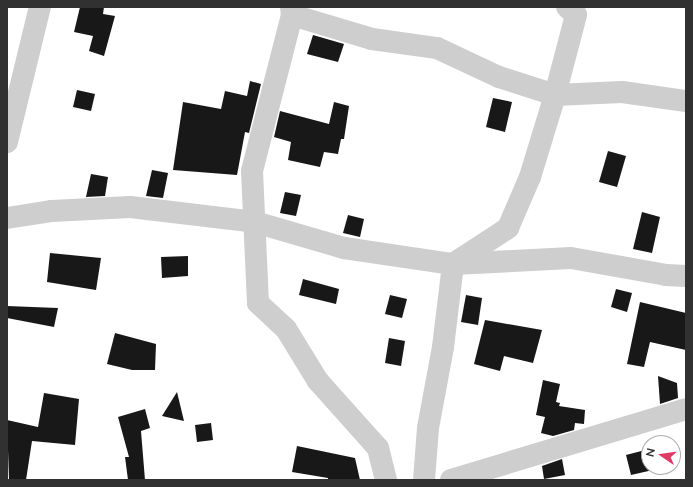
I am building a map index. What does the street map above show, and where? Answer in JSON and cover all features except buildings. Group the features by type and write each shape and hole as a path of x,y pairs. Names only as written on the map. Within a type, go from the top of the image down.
{"street":[{"path":"7,142 40,7"},
{"path":"424,480 428,428 443,347 453,264 508,228 530,177 555,95 576,15 567,7"},
{"path":"386,480 378,448 318,381 286,329 258,303 252,171 292,11 372,39 437,48 499,76 555,95 622,92 686,100"},
{"path":"7,218 52,211 130,208 255,222 344,248 453,264 571,258 666,275 686,276"},
{"path":"451,480 686,409"}]}
